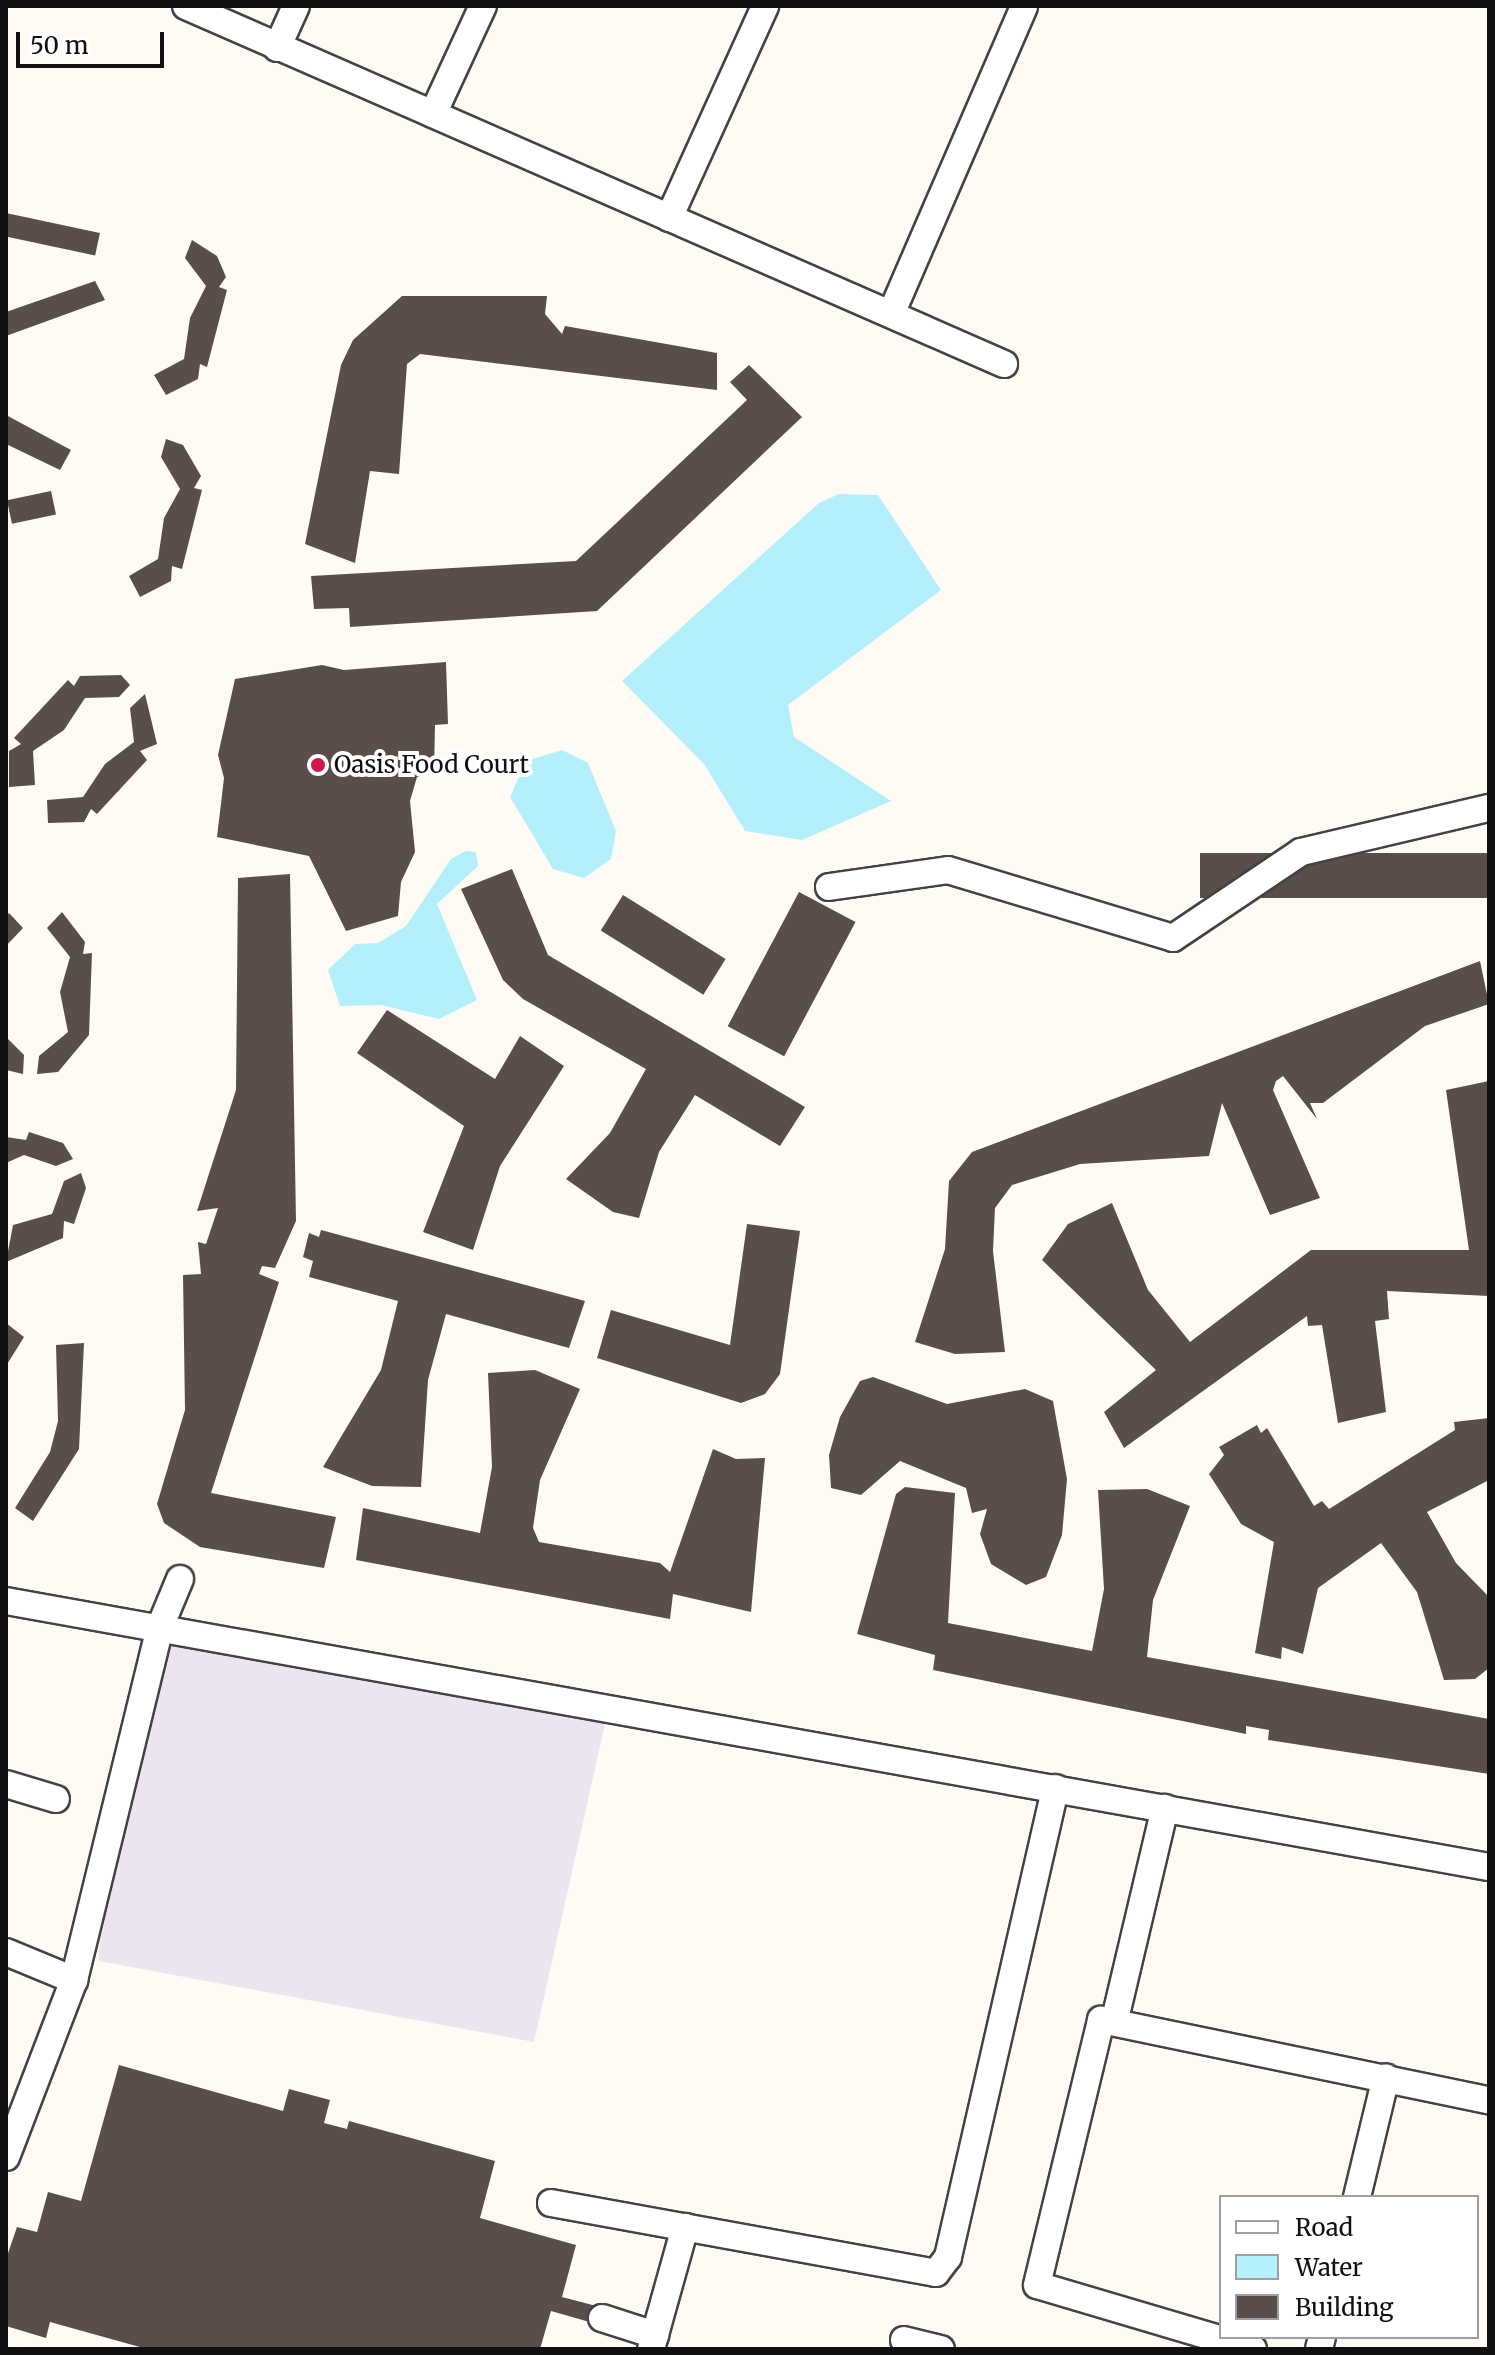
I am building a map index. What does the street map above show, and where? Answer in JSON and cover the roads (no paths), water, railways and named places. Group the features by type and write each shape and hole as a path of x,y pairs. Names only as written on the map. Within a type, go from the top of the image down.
{"street":[{"path":"186,6 1004,364"},
{"path":"277,48 296,6"},
{"path":"433,114 483,6"},
{"path":"669,218 765,6"},
{"path":"891,314 1024,6"},
{"path":"829,887 948,870 1173,938 1301,852 1489,808"},
{"path":"6,2157 74,1980 160,1627 180,1579"},
{"path":"6,1601 1489,1867"},
{"path":"6,1784 56,1799"},
{"path":"551,2203 927,2273 944,2266 1055,1788"},
{"path":"1115,2019 1165,1808"},
{"path":"6,1952 74,1980"},
{"path":"1219,2339 1037,2285 1095,2027 1115,2019 1489,2100"},
{"path":"1357,2195 1386,2077"},
{"path":"602,2318 653,2342 685,2227"},
{"path":"1219,2339 1253,2349"},
{"path":"904,2340 941,2349"}],"water":[{"path":"839,494 878,495 941,590 788,705 794,737 891,801 802,840 745,831 704,764 622,681 819,503"},
{"path":"562,750 588,763 616,831 611,859 584,878 553,869 510,797 526,761"},
{"path":"466,851 476,852 478,866 437,904 477,1000 439,1019 381,1005 340,1006 328,970 355,944 378,943 406,926 451,859"}],"place":[{"name":"Oasis Food Court","path":"318,765"}]}
